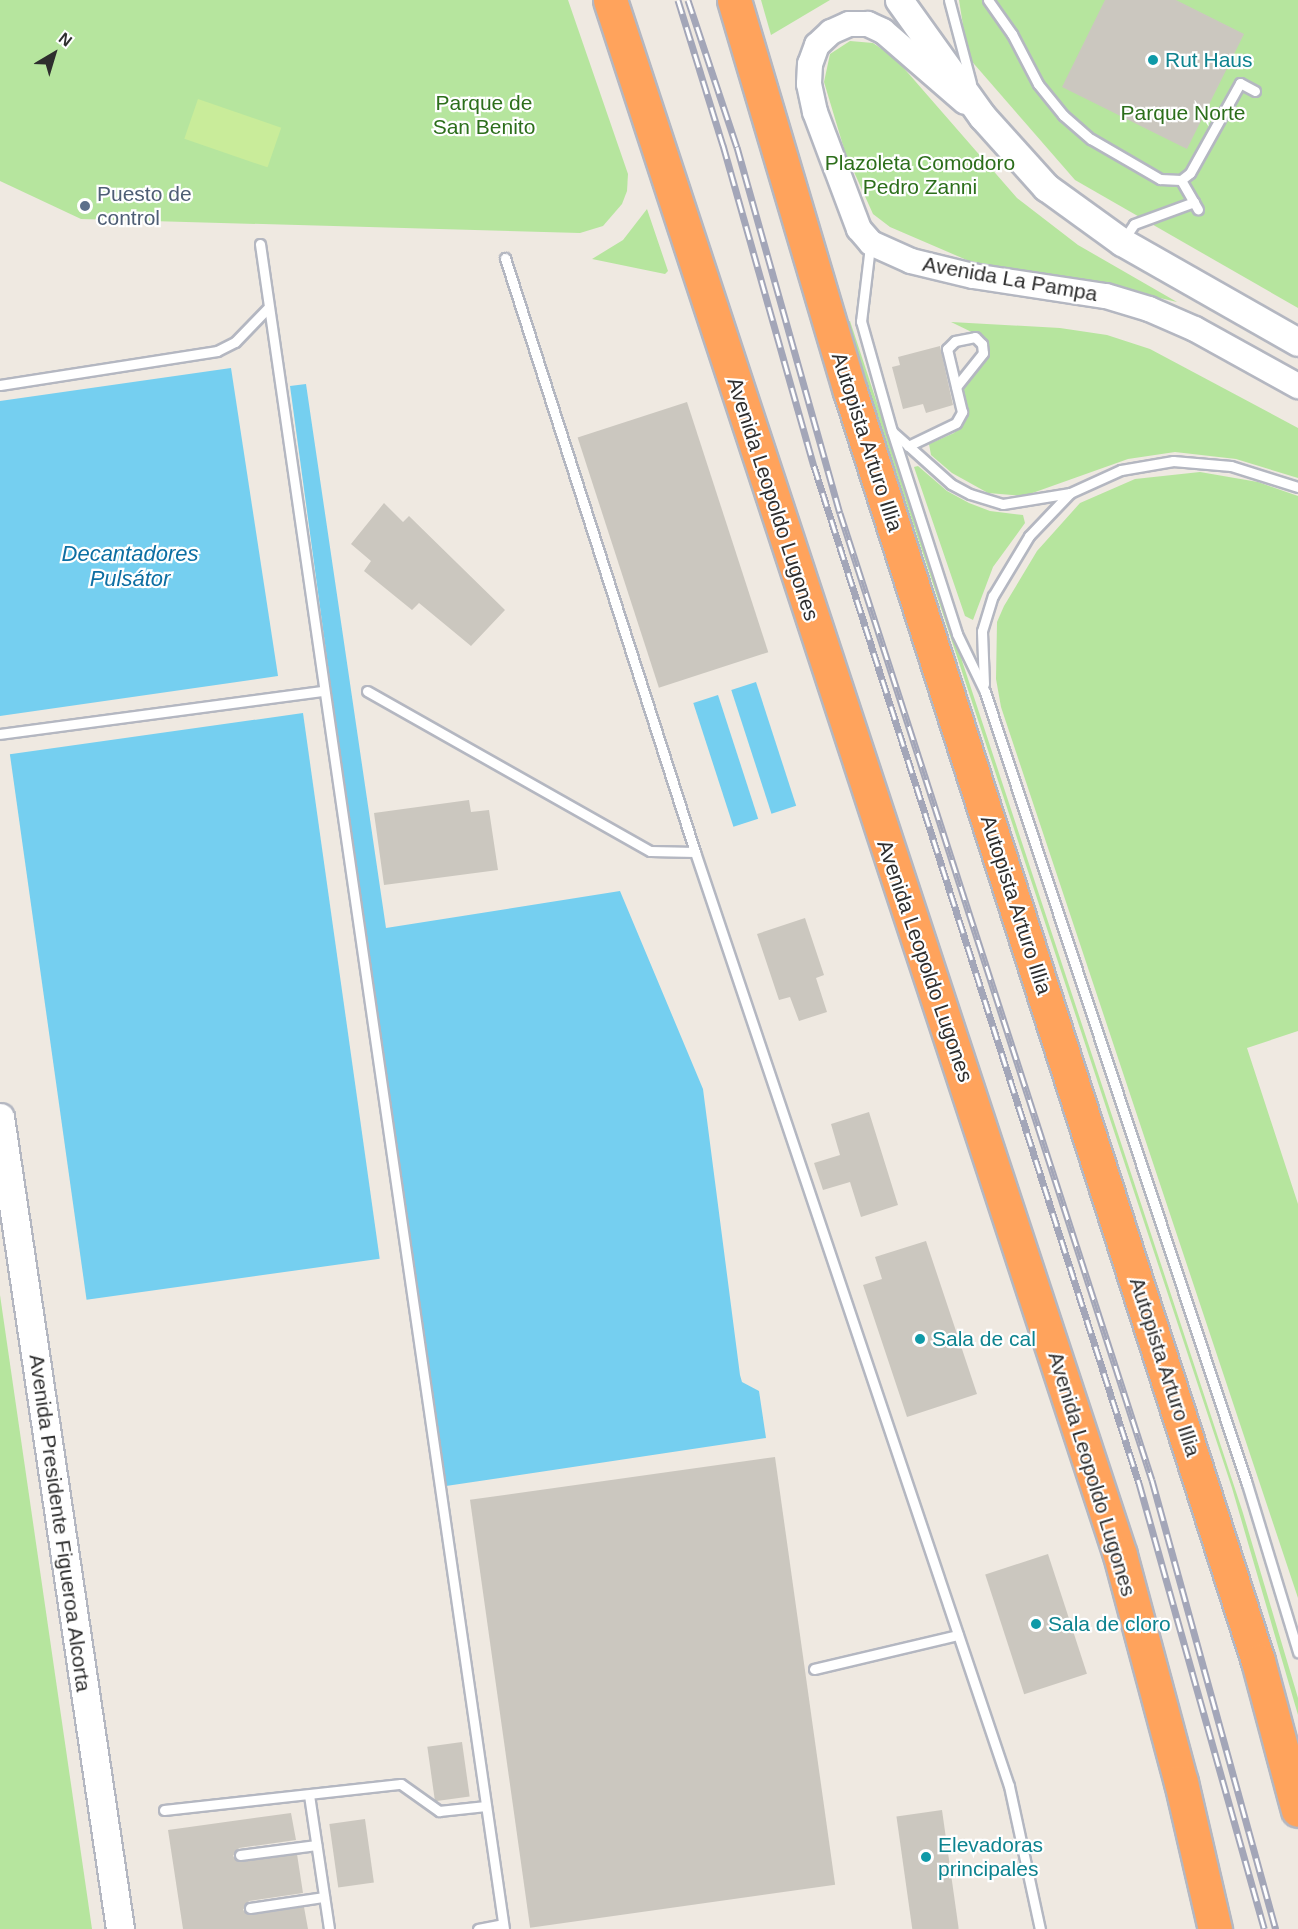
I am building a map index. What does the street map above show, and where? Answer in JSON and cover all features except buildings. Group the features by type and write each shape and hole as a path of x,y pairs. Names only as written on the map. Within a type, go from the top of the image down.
{"highway":[{"name":"Avenida Leopoldo Lugones","path":"610,0 1120,1555 1181,1782 1215,1929"},
{"name":"Autopista Arturo Illia","path":"734,0 850,391 1254,1649 1298,1810"}],"main road":[{"path":"898,0 982,116 1046,187 1122,242 1298,342"},
{"name":"Avenida Presidente Figueroa Alcorta","path":"0,1117 120,1929"}],"street":[{"path":"870,243 859,229 815,112 809,84 810,64 817,45 831,32 849,24 868,24 883,31 982,116"},
{"name":"Avenida La Pampa","path":"870,243 911,261 973,276 1106,296 1149,309 1195,329 1298,386"}],"lane":[{"path":"949,0 982,116"},
{"path":"988,0 1012,34 1038,84 1063,115 1091,140 1160,179 1181,180 1190,173 1240,83 1255,91"},
{"path":"1122,242 1134,224 1196,206 1181,180"},
{"path":"870,243 861,321 892,431 957,634 985,692 1247,1484 1298,1652"},
{"path":"260,244 267,309 503,1927 478,1929"},
{"path":"505,258 695,852 1009,1786 1040,1929"},
{"path":"0,384 217,351 235,342 267,309"},
{"path":"908,446 957,423 962,412 956,387 947,349 955,341 975,337 982,344 983,353 956,387"},
{"path":"892,431 951,484 985,500 1020,504 1070,493 1121,470 1173,461 1231,466 1298,486"},
{"path":"985,692 980,662 982,631 993,596 1029,536 1070,493"},
{"path":"0,734 323,691"},
{"path":"366,691 650,851 695,852"},
{"path":"813,1669 958,1635"},
{"path":"164,1810 401,1784 439,1811 486,1806"},
{"path":"309,1795 329,1929"},
{"path":"240,1855 316,1845"},
{"path":"250,1908 324,1897"}],"green space":[{"name":"Parque de San Benito","path":"0,0 568,0 628,174 627,191 622,204 603,226 580,233 81,219 0,181"},
{"path":"761,0 830,0 771,35"},
{"name":"Parque Norte","path":"959,0 1298,0 1298,308 1075,180 968,57"},
{"name":"Plazoleta Comodoro Pedro Zanni","path":"850,41 873,43 895,58 1017,198 1078,245 1177,302 1070,277 976,264 890,227 873,214 845,152 824,82 830,54"},
{"path":"198,99 281,128 268,167 184,139"},
{"path":"647,209 668,271 665,274 592,259 623,240"},
{"path":"846,321 850,321 1243,1513 1298,1698 1298,1715 1232,1488"},
{"path":"951,322 1060,328 1107,335 1150,349 1298,428 1298,478 1236,459 1175,452 1128,459 1024,496 988,493 952,473 931,455 929,444 954,433 967,416 963,388 988,356 986,339"},
{"path":"918,466 947,491 969,503 990,511 1023,515 1025,523 993,567 973,620 965,616 914,467"},
{"path":"1200,472 1258,482 1298,496 1298,1031 1247,1048 1298,1204 1298,1598 1001,707 996,679 997,622 1004,606 1037,551 1080,503 1135,479"},
{"path":"0,1295 92,1929 0,1929"}],"water":[{"name":"Decantadores Pulsátor","path":"231,368 278,676 0,716 0,401"},
{"path":"306,384 386,928 620,891 703,1089 740,1375 742,1382 759,1391 766,1438 446,1486 364,931 290,386"},
{"path":"756,682 796,806 771,814 731,690"},
{"path":"718,695 758,819 733,827 693,703"},
{"path":"303,713 380,1259 87,1300 10,754"}],"railway":[{"path":"678,0 723,145 814,466 1139,1483 1264,1929"},
{"path":"688,0 737,147 840,513 1152,1480 1276,1929"}],"place":[{"name":"Rut Haus","path":"1153,60"},
{"name":"Puesto de control","path":"85,206"},
{"name":"Sala de cal","path":"920,1339"},
{"name":"Sala de cloro","path":"1036,1624"},
{"name":"Elevadoras principales","path":"926,1857"}]}
